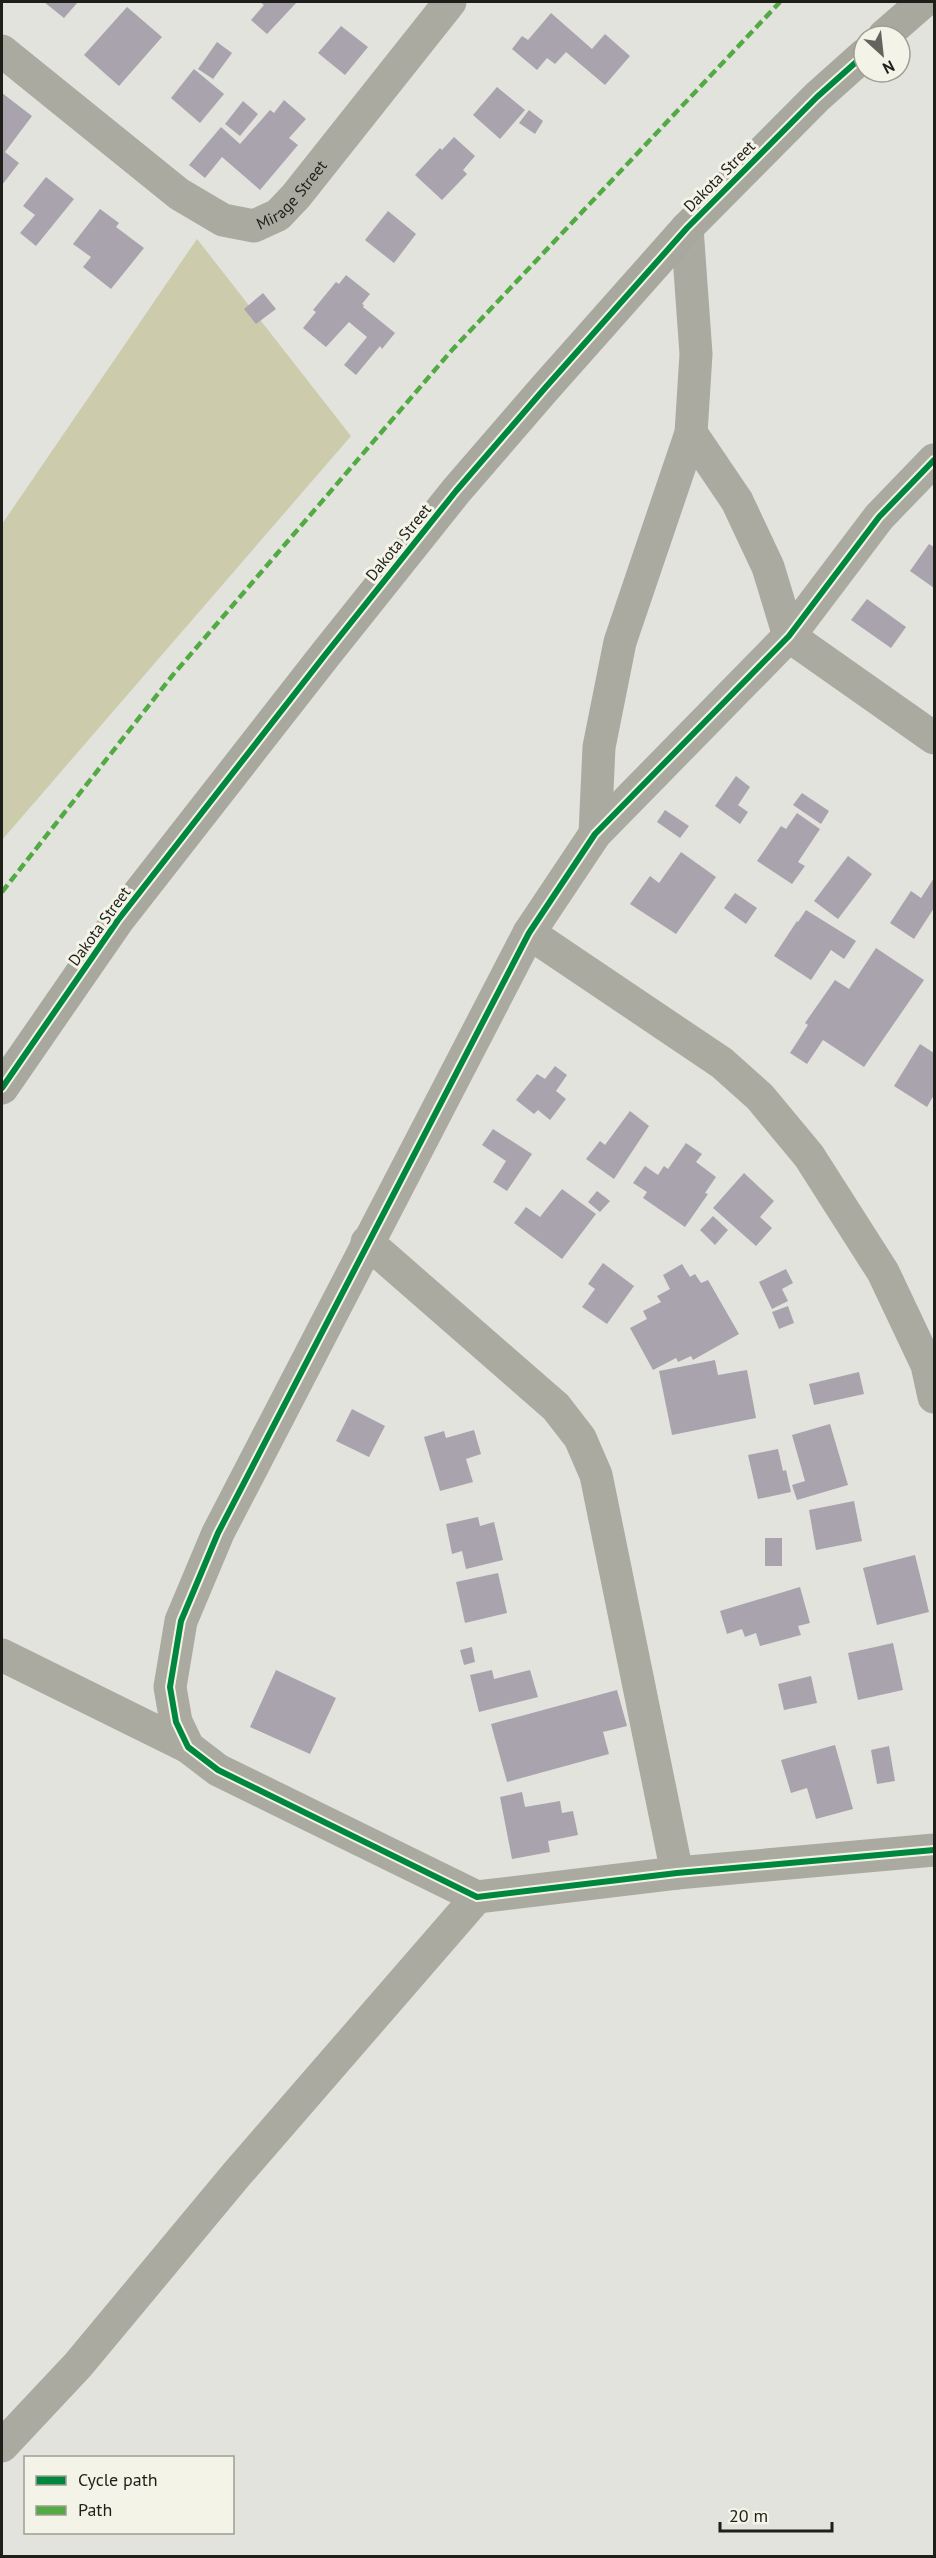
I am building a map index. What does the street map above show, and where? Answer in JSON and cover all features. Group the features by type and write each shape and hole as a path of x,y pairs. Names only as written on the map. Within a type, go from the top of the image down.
{"street":[{"path":"898,24 922,2"},
{"name":"Mirage Street","path":"2,51 179,194 223,220 254,226 278,215 296,196 435,7"},
{"name":"Dakota Street","path":"2,1088 118,920 456,491 687,228 817,97 852,65"},
{"path":"595,834 599,747 620,642 691,433 696,354 687,228"},
{"path":"691,433 737,501 768,567 789,636 934,738"},
{"path":"188,1747 176,1722 170,1687 181,1621 218,1533 529,933 595,834 789,636 879,517 934,460"},
{"path":"529,933 722,1063 760,1097 809,1156 883,1272 927,1365 934,1397"},
{"path":"367,1242 556,1407 580,1438 596,1476 677,1873"},
{"path":"2,1655 188,1747 218,1770 477,1897 677,1873 934,1850"},
{"path":"2,2446 78,2365 236,2175 477,1897"}],"green space":[{"path":"197,239 351,436 2,840 2,524"}],"building":[{"path":"44,2 78,2 64,18"},
{"path":"260,2 297,2 267,34 251,20 264,5"},
{"path":"127,7 162,37 119,86 84,55"},
{"path":"551,13 592,49 605,34 630,56 605,85 566,52 555,64 547,58 537,70 512,49 522,36 528,40"},
{"path":"341,26 368,47 345,75 318,53"},
{"path":"217,42 232,53 213,79 198,69"},
{"path":"194,69 224,94 200,123 171,98"},
{"path":"497,87 525,110 500,139 473,115"},
{"path":"2,93 32,116 5,152 19,163 2,185"},
{"path":"284,100 306,119 289,138 298,145 260,190 222,157 205,178 189,165 221,127 240,144 270,110 274,113"},
{"path":"243,101 258,114 240,136 225,124"},
{"path":"529,110 543,121 535,134 519,123"},
{"path":"454,137 475,156 463,170 467,174 442,200 415,175 440,148 442,150"},
{"path":"46,177 74,199 36,246 20,233 35,215 23,206"},
{"path":"100,209 119,223 116,227 144,248 111,289 83,267 91,257 73,244"},
{"path":"388,211 416,234 394,263 365,240"},
{"path":"346,275 370,294 362,304 363,307 395,333 382,349 380,346 356,375 344,365 367,337 349,322 326,347 303,328 316,312 313,310 336,282 339,284"},
{"path":"263,293 276,309 256,324 244,309"},
{"path":"929,544 934,547 934,588 910,571"},
{"path":"867,599 906,627 891,648 851,620"},
{"path":"736,776 750,787 738,805 748,812 740,824 715,806"},
{"path":"802,793 829,811 821,824 793,805"},
{"path":"665,810 689,826 680,838 657,822"},
{"path":"797,813 820,829 798,862 805,866 792,884 757,861 781,826 786,829"},
{"path":"681,852 716,877 676,934 630,904 650,876 659,883"},
{"path":"848,856 872,874 838,919 814,901"},
{"path":"934,878 934,908 914,939 890,923 911,891 921,898"},
{"path":"735,893 757,908 746,924 724,908"},
{"path":"806,910 856,941 844,959 831,950 811,980 774,956"},
{"path":"876,948 924,980 864,1067 823,1040 807,1064 790,1053 808,1025 805,1023 835,980 849,989"},
{"path":"920,1044 934,1053 934,1095 927,1107 894,1086"},
{"path":"555,1066 567,1075 556,1091 566,1099 550,1120 538,1110 534,1114 516,1100 537,1074 545,1079"},
{"path":"630,1111 649,1126 614,1179 586,1159 600,1141 605,1145"},
{"path":"493,1129 532,1154 507,1191 493,1182 506,1161 482,1145"},
{"path":"686,1143 702,1154 696,1162 716,1177 705,1193 708,1194 685,1227 643,1198 647,1192 633,1183 645,1166 658,1175 664,1166 668,1169"},
{"path":"744,1173 774,1201 760,1217 772,1228 756,1246 713,1208"},
{"path":"562,1189 596,1214 562,1259 514,1223 526,1207 540,1217"},
{"path":"597,1191 610,1201 600,1212 588,1202"},
{"path":"713,1216 728,1230 715,1245 700,1230"},
{"path":"603,1263 634,1286 607,1324 582,1307 595,1289 588,1284"},
{"path":"682,1264 690,1277 695,1274 701,1283 708,1280 739,1334 693,1360 691,1356 678,1362 676,1358 653,1370 630,1328 647,1319 643,1311 661,1302 657,1296 670,1289 663,1275"},
{"path":"786,1269 793,1283 782,1289 788,1301 772,1309 759,1282"},
{"path":"788,1306 794,1323 779,1329 772,1312"},
{"path":"715,1360 718,1375 747,1370 756,1418 672,1435 659,1371"},
{"path":"859,1372 864,1394 814,1405 809,1384"},
{"path":"352,1409 385,1426 369,1457 336,1441"},
{"path":"830,1424 848,1485 797,1500 792,1485 805,1481 792,1435"},
{"path":"474,1430 481,1454 466,1459 473,1482 440,1491 424,1437 444,1431 446,1438"},
{"path":"778,1449 791,1492 758,1499 748,1455"},
{"path":"854,1501 862,1541 816,1550 809,1510"},
{"path":"478,1517 480,1526 494,1522 503,1560 466,1569 462,1551 452,1554 446,1524"},
{"path":"765,1538 782,1538 782,1566 765,1566"},
{"path":"915,1555 929,1612 877,1625 863,1568"},
{"path":"498,1573 507,1613 465,1623 456,1582"},
{"path":"800,1587 810,1623 798,1626 801,1635 760,1646 756,1633 745,1637 742,1629 727,1634 720,1611"},
{"path":"893,1643 903,1690 858,1700 848,1653"},
{"path":"472,1647 475,1662 464,1665 460,1650"},
{"path":"276,1670 336,1698 310,1754 250,1727"},
{"path":"492,1670 494,1679 530,1670 538,1697 479,1712 470,1675"},
{"path":"811,1676 817,1703 784,1710 778,1684"},
{"path":"617,1690 627,1726 603,1732 609,1754 507,1782 491,1724"},
{"path":"835,1745 853,1809 816,1819 807,1788 791,1793 781,1760"},
{"path":"889,1746 895,1781 877,1784 871,1750"},
{"path":"522,1792 525,1807 560,1801 562,1813 573,1811 578,1835 548,1841 550,1852 512,1859 500,1797"}],"marked path":[{"path":"2,892 172,676 452,350 780,2"}],"cycle path":[{"path":"2,1088 118,920 456,491 687,228 817,97 852,66"},
{"path":"934,460 879,517 789,636 595,834 529,933 218,1533 181,1621 170,1687 176,1722 188,1747 218,1770 477,1897 677,1873 934,1850"}]}
